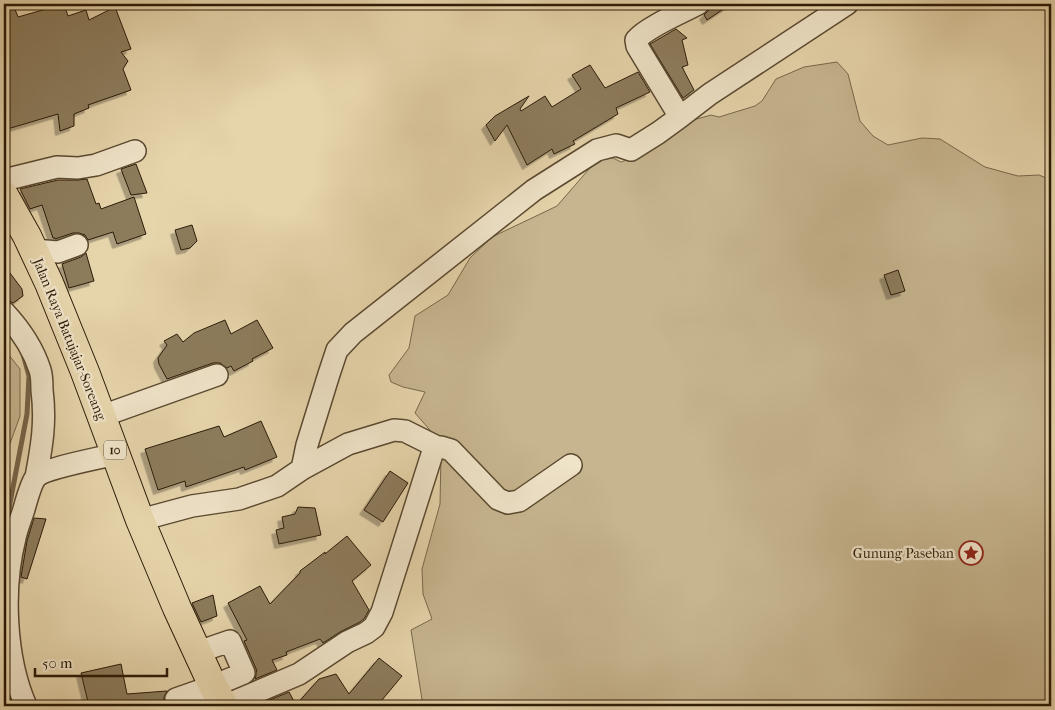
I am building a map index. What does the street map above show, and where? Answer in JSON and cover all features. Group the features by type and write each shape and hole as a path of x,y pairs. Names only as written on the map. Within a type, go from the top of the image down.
{"highway":[{"name":"Jalan Raya Batujajar-Soreang","path":"4,195 33,250 64,319 140,520 177,608 220,700"}],"street":[{"path":"680,116 637,46 636,40 651,28 698,4"},
{"path":"302,469 307,446 337,350 353,333 534,190 597,150 616,145 631,150 658,133 710,94 847,4"},
{"path":"4,180 57,167 78,168 96,165 135,151"},
{"path":"33,250 58,252 77,245"},
{"path":"4,312 17,326 32,352 40,372 44,411 43,442 36,478 9,538 10,568 6,593 6,632 16,696"},
{"path":"102,416 217,375"},
{"path":"140,520 192,506 239,499 277,486 302,469 348,444 386,431 405,431 437,447 451,450 498,499 508,503 518,501 571,465"},
{"path":"176,699 220,700 299,674 347,642 374,627 382,612 433,451 437,447"},
{"path":"36,478 47,471 116,454"}],"shaded area":[{"path":"837,62 848,74 860,121 873,136 888,145 922,138 940,139 985,167 1018,176 1039,175 1051,180 1051,706 423,706 411,630 432,619 423,594 422,569 440,504 441,455 429,429 415,413 425,392 391,382 389,375 409,348 415,316 448,295 470,258 492,237 557,206 596,161 613,158 621,162 637,156 686,122 711,115 719,117 755,106 762,101 776,79 804,67"},
{"path":"4,349 20,369 20,416 4,460"}],"building":[{"path":"4,4 13,4 18,17 64,4 68,16 86,10 89,20 115,7 131,49 121,52 128,61 123,69 131,90 88,105 89,108 74,114 74,126 60,131 58,114 4,130"},
{"path":"710,4 731,4 707,20 704,15 709,10"},
{"path":"676,29 687,38 682,40 688,65 682,67 694,90 683,98 650,44"},
{"path":"590,65 605,88 638,72 650,92 616,108 618,114 573,141 575,144 554,154 552,149 527,165 507,125 495,141 486,125 495,116 529,96 520,109 521,111 545,96 552,107 581,89 572,75"},
{"path":"136,164 147,193 131,195 121,169"},
{"path":"87,179 96,204 99,203 101,209 134,197 146,234 117,244 113,232 88,240 85,235 79,233 55,239 53,238 42,205 30,209 20,189 58,180"},
{"path":"192,225 197,241 190,248 181,250 175,230"},
{"path":"86,253 94,281 69,288 62,264 81,257"},
{"path":"4,265 22,289 23,296 13,303 4,294"},
{"path":"898,270 905,291 891,295 884,275"},
{"path":"225,320 231,334 257,320 273,348 234,371 231,366 227,368 220,363 213,363 167,379 158,358 167,345 164,341 177,334 183,342 194,333"},
{"path":"261,421 277,457 245,470 244,467 186,487 185,481 158,490 145,449 219,426 224,437"},
{"path":"390,471 408,483 383,522 364,510"},
{"path":"298,507 315,508 321,535 279,544 276,530 284,528 282,517 295,514"},
{"path":"34,518 46,519 27,579 21,577 27,541"},
{"path":"347,536 371,565 352,581 369,610 364,619 323,643 320,639 286,652 287,655 272,660 277,670 255,679 257,671 244,641 247,640 228,603 260,586 270,604 300,571"},
{"path":"213,595 217,616 201,622 192,603"},
{"path":"379,658 402,676 377,706 255,706 289,692 296,705 319,679 336,674 349,694"},
{"path":"121,664 127,694 167,691 164,697 166,706 89,706 81,673"}],"waterway":[{"path":"6,533 27,414 29,376 23,354"},
{"path":"4,675 6,688 13,706"}],"place":[{"name":"Gunung Paseban","path":"971,553"}]}
